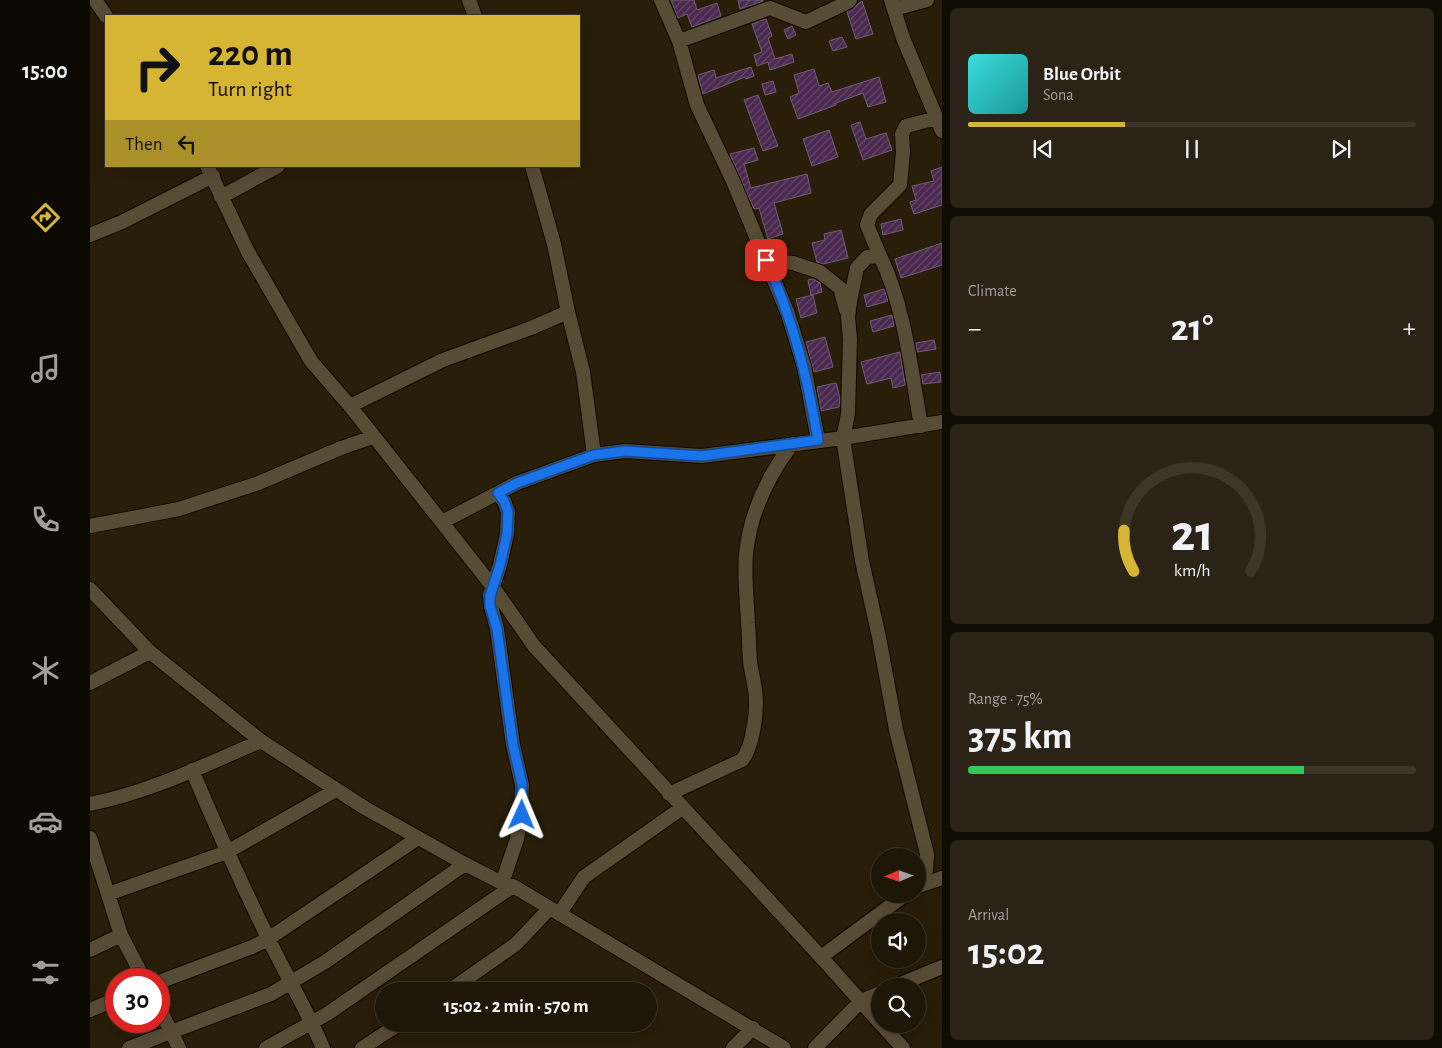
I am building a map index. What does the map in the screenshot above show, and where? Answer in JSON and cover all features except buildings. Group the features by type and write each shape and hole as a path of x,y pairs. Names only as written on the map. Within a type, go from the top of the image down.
{"street":[{"path":"95,0 105,15"},
{"path":"469,0 475,15"},
{"path":"661,0 679,41 698,106 733,181 788,314 804,366 818,440"},
{"path":"679,41 770,8 806,22 850,0"},
{"path":"921,426 906,338 887,271 867,225 870,214 900,185 903,152 902,134 906,126 939,124 892,5 927,0"},
{"path":"221,197 276,167"},
{"path":"532,167 554,244 583,372 594,455"},
{"path":"90,235 122,222 210,171 248,252 311,361 350,406 493,587 534,646 871,1013"},
{"path":"848,317 857,268 867,257 880,256"},
{"path":"766,260 793,263 820,272 840,288 848,317 850,339 848,414 843,438 862,561 879,637 896,730 926,848"},
{"path":"350,406 443,360 531,328 568,312"},
{"path":"442,522 517,483 594,455 625,451 702,456 843,438 942,422"},
{"path":"90,526 179,509 256,484 341,448 373,437"},
{"path":"669,794 742,760 747,754 756,713 756,692 750,661 746,598 749,534 766,485 780,460 792,444"},
{"path":"266,1048 288,1043 313,1023 507,885 522,815 522,784 513,745 497,629 490,606 490,596 505,542 508,512 504,501 498,493"},
{"path":"90,589 150,652 261,741 336,790 418,838 554,911 784,1048"},
{"path":"90,683 150,652"},
{"path":"90,804 161,784 261,741"},
{"path":"192,770 227,852 290,983 313,1023 323,1048"},
{"path":"108,894 227,852 336,790"},
{"path":"463,982 516,944 554,911 584,877 682,808"},
{"path":"90,838 121,935 138,968"},
{"path":"170,978 252,947 268,938 418,838"},
{"path":"926,850 926,870"},
{"path":"129,1048 245,1006 271,994 326,962 465,864"},
{"path":"926,883 942,878"},
{"path":"821,957 894,903"},
{"path":"90,950 121,935"},
{"path":"915,978 942,967"},
{"path":"814,1048 860,1001 871,997"},
{"path":"90,1010 105,1004"},
{"path":"170,1028 179,1048"},
{"path":"733,1048 753,1028"},
{"path":"362,1048 387,1032"},
{"path":"889,1033 903,1048"}],"route":[{"path":"522,815 522,784 513,745 497,629 490,606 490,596 507,534 508,512 504,501 498,493 517,483 594,455 625,451 702,456 818,440 804,366 788,314 766,260"}]}
